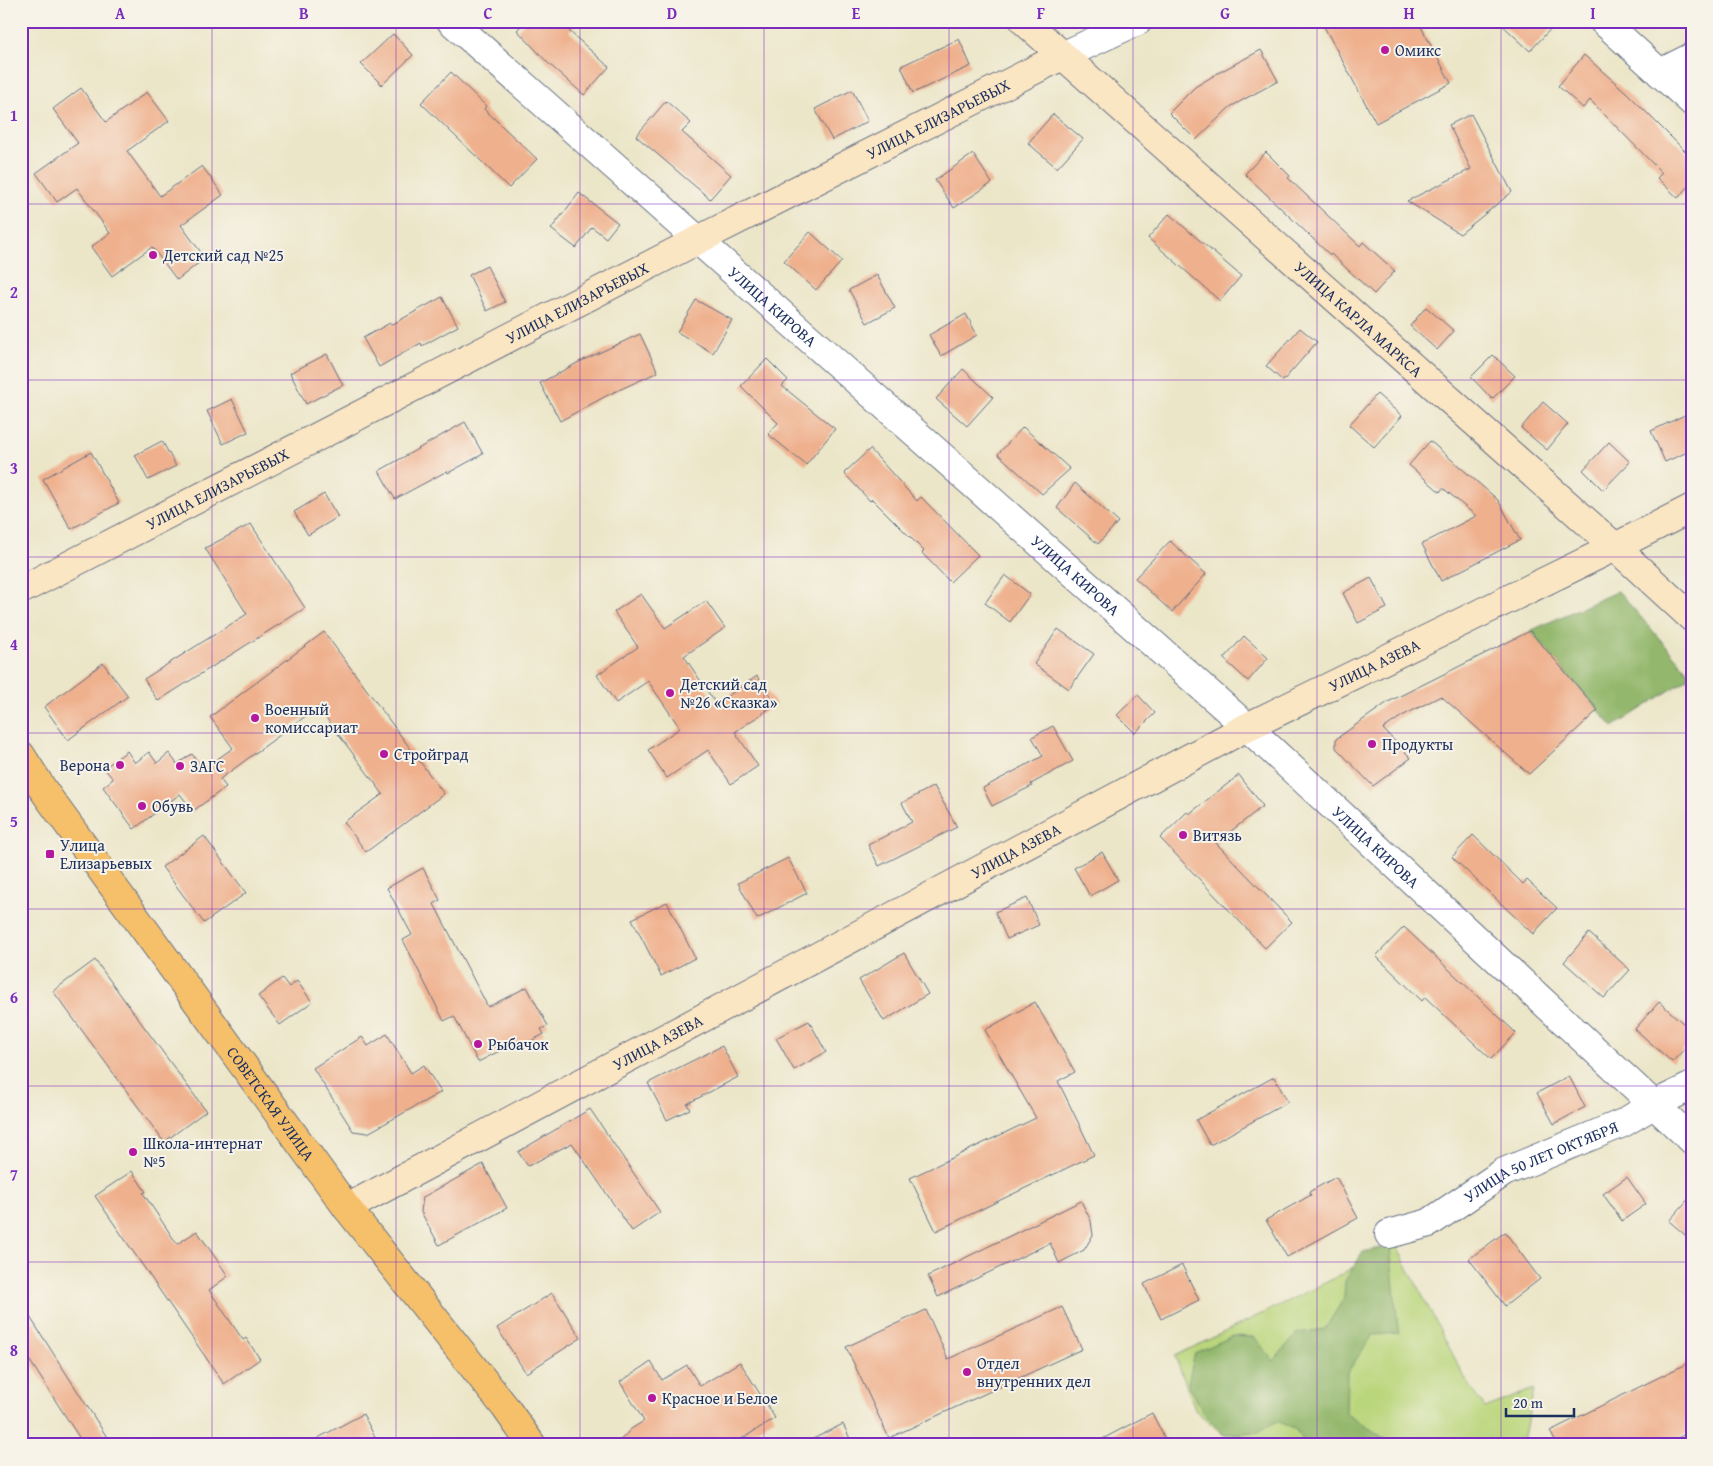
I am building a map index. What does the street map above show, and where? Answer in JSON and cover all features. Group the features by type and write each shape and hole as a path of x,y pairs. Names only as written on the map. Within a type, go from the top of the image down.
{"main road":[{"name":"СОВЕТСКАЯ УЛИЦА","path":"21,755 46,794 347,1208 505,1407 532,1445"}],"street":[{"name":"УЛИЦА КИРОВА","path":"451,21 1247,727 1692,1140"},
{"name":"УЛИЦА КАРЛА МАРКСА","path":"1024,21 1615,547 1692,618"},
{"name":"УЛИЦА ЕЛИЗАРЬЕВЫХ","path":"21,590 698,240 1062,56 1138,21"},
{"path":"1603,21 1692,102"},
{"path":"1660,73 1692,56"},
{"name":"УЛИЦА АЗЕВА","path":"347,1208 1247,727 1692,508"},
{"name":"УЛИЦА 50 ЛЕТ ОКТЯБРЯ","path":"1389,1234 1429,1223 1504,1172 1624,1123 1653,1105 1692,1086"}],"green space":[{"path":"1618,591 1692,676 1613,727 1530,631"},
{"path":"1395,1243 1465,1378 1485,1408 1534,1389 1522,1445 1234,1444 1196,1411 1175,1356 1331,1280"},
{"path":"1390,1246 1399,1333 1373,1335 1347,1373 1346,1413 1390,1442 1407,1445 1306,1445 1296,1430 1277,1421 1258,1432 1224,1434 1203,1412 1188,1383 1195,1353 1233,1336 1254,1337 1274,1361 1297,1333 1325,1329 1344,1298 1345,1281 1363,1252"}],"building":[{"path":"526,21 579,21 569,31 609,67 584,95 548,63 517,30"},
{"path":"1321,21 1418,21 1451,83 1376,123"},
{"path":"1498,21 1558,21 1530,51"},
{"path":"393,34 413,55 382,85 361,64"},
{"path":"959,39 971,66 913,93 901,66"},
{"path":"1261,50 1278,81 1230,107 1196,140 1169,113 1195,87"},
{"path":"1584,55 1627,93 1692,158 1692,183 1678,198 1657,178 1662,173 1590,100 1583,108 1558,86"},
{"path":"451,72 486,106 484,109 537,159 509,188 421,103"},
{"path":"81,88 106,122 147,92 169,121 127,151 160,196 202,166 223,195 181,225 205,258 177,280 152,247 112,276 91,247 110,233 77,188 57,202 36,173 78,143 53,109"},
{"path":"852,90 868,121 832,140 815,109"},
{"path":"666,101 691,123 682,132 731,175 710,199 636,136"},
{"path":"1053,114 1083,139 1057,168 1028,143"},
{"path":"1471,114 1512,192 1460,234 1407,201 1471,169 1449,125"},
{"path":"1266,152 1290,176 1288,178 1360,246 1363,242 1395,271 1374,294 1245,174"},
{"path":"973,154 992,183 954,208 935,180"},
{"path":"579,193 618,223 606,238 592,227 576,248 551,229"},
{"path":"1169,214 1241,276 1220,301 1148,238"},
{"path":"810,232 842,261 816,290 784,261"},
{"path":"487,266 505,302 487,311 469,275"},
{"path":"877,275 895,308 867,323 849,290"},
{"path":"442,297 458,326 422,346 421,343 379,367 363,338"},
{"path":"696,300 732,320 713,353 677,332"},
{"path":"1426,307 1454,331 1437,350 1410,326"},
{"path":"966,314 977,335 941,356 929,335"},
{"path":"1300,328 1317,342 1283,381 1266,366"},
{"path":"640,334 658,372 608,395 560,421 540,383 579,362"},
{"path":"327,354 343,385 306,404 290,373"},
{"path":"1493,355 1515,376 1492,399 1471,377"},
{"path":"767,359 788,380 782,386 835,429 806,465 768,434 778,423 741,386"},
{"path":"963,369 993,397 967,426 936,399"},
{"path":"1377,394 1402,416 1374,447 1349,425"},
{"path":"232,399 248,432 223,444 207,411"},
{"path":"1543,402 1568,424 1547,450 1521,428"},
{"path":"1687,414 1692,424 1692,450 1665,462 1651,431"},
{"path":"465,422 483,454 395,499 379,471"},
{"path":"1023,427 1070,469 1042,494 998,454"},
{"path":"162,441 176,466 148,480 135,455"},
{"path":"1430,441 1498,500 1520,540 1441,581 1422,544 1476,516 1443,488 1440,492 1409,465"},
{"path":"1609,442 1630,462 1603,490 1583,470"},
{"path":"870,449 917,501 921,497 978,555 950,582 922,553 924,551 872,499 870,501 844,473"},
{"path":"91,452 119,503 71,529 43,479"},
{"path":"1075,483 1118,522 1098,544 1057,508"},
{"path":"324,494 338,517 308,535 294,512"},
{"path":"251,524 305,608 158,701 144,679 247,614 205,548"},
{"path":"1170,541 1206,574 1172,612 1135,578"},
{"path":"1005,575 1030,594 1010,622 985,603"},
{"path":"1371,578 1387,608 1358,623 1343,593"},
{"path":"641,594 665,628 706,601 725,628 684,656 716,704 757,676 776,704 735,732 758,766 731,784 708,750 667,778 648,750 680,728 648,681 616,703 597,675 638,647 614,612"},
{"path":"1058,629 1094,654 1069,689 1034,664"},
{"path":"1530,631 1598,710 1529,774 1441,696 1402,716 1383,729 1411,758 1373,786 1336,748 1336,739 1388,702"},
{"path":"324,632 444,794 366,852 344,822 383,794 318,707 220,779 226,787 193,811 180,794 134,829 103,787 113,779 104,768 127,751 135,763 149,752 157,763 169,753 177,764 192,754 203,769 233,748 210,717"},
{"path":"1244,636 1268,658 1248,681 1224,659"},
{"path":"103,663 128,696 68,740 44,707"},
{"path":"1138,695 1155,713 1135,733 1117,715"},
{"path":"1053,726 1073,761 1031,784 1032,786 992,806 983,788 1043,756 1032,737"},
{"path":"1239,775 1263,806 1216,843 1292,922 1265,948 1160,838 1187,812 1189,814"},
{"path":"934,786 957,827 879,866 868,845 912,822 902,803"},
{"path":"1473,835 1523,884 1527,880 1557,908 1533,934 1452,857"},
{"path":"204,836 246,893 204,923 162,867"},
{"path":"1102,852 1118,880 1090,896 1074,868"},
{"path":"788,858 807,893 757,919 738,883"},
{"path":"423,868 440,900 434,904 488,1007 527,987 548,1026 541,1029 544,1034 518,1048 515,1043 478,1062 454,1016 444,1021 403,940 412,935 387,888"},
{"path":"1027,898 1039,925 1007,939 995,912"},
{"path":"667,902 695,958 661,976 632,919"},
{"path":"1404,927 1516,1033 1491,1059 1425,997 1422,1001 1376,956"},
{"path":"1589,933 1630,970 1604,998 1564,962"},
{"path":"904,953 928,994 884,1021 859,980"},
{"path":"95,960 206,1111 164,1142 53,991"},
{"path":"282,978 289,987 297,981 312,1002 280,1025 258,996"},
{"path":"1035,1002 1075,1072 1058,1081 1094,1155 936,1231 910,1178 1036,1118 985,1030"},
{"path":"1659,1002 1692,1031 1692,1041 1672,1062 1635,1029"},
{"path":"809,1021 826,1052 794,1070 776,1038"},
{"path":"387,1034 411,1073 424,1065 441,1092 368,1133 353,1131 313,1068 362,1037 368,1046"},
{"path":"722,1046 738,1077 687,1104 690,1109 667,1120 648,1083"},
{"path":"1569,1076 1585,1107 1554,1124 1537,1093"},
{"path":"1274,1077 1288,1102 1210,1145 1196,1120"},
{"path":"590,1109 660,1212 632,1231 572,1143 528,1166 518,1152"},
{"path":"483,1164 507,1208 439,1245 421,1212 423,1197"},
{"path":"132,1171 146,1192 143,1193 177,1244 197,1231 228,1276 209,1290 243,1340 246,1338 260,1359 224,1384 95,1196"},
{"path":"1336,1177 1358,1218 1287,1257 1266,1220 1311,1195 1309,1192"},
{"path":"1627,1177 1646,1204 1622,1221 1603,1194"},
{"path":"1692,1195 1692,1241 1669,1221"},
{"path":"1081,1201 1091,1221 1093,1235 1084,1250 1059,1263 1050,1243 938,1297 928,1276"},
{"path":"1505,1232 1540,1279 1505,1306 1469,1259"},
{"path":"1182,1265 1199,1300 1161,1319 1144,1284"},
{"path":"552,1293 581,1338 526,1373 497,1328"},
{"path":"21,1303 112,1445 84,1445 21,1347"},
{"path":"1062,1307 1082,1349 889,1438 846,1347 926,1310 948,1359"},
{"path":"1692,1361 1692,1431 1663,1445 1557,1445 1550,1431"},
{"path":"651,1362 662,1380 687,1365 700,1386 740,1362 775,1418 732,1445 616,1445 631,1429 644,1421 620,1382"},
{"path":"1152,1413 1168,1445 1091,1445"},
{"path":"363,1414 379,1445 305,1445"},
{"path":"843,1424 853,1445 801,1445"}],"place":[{"name":"Омикс","path":"1385,50"},
{"name":"Детский сад №25","path":"153,255"},
{"name":"Детский сад №26 «Сказка»","path":"670,693"},
{"name":"Военный комиссариат","path":"255,718"},
{"name":"Продукты","path":"1372,744"},
{"name":"Стройград","path":"384,754"},
{"name":"Верона","path":"120,765"},
{"name":"ЗАГС","path":"180,766"},
{"name":"Обувь","path":"142,806"},
{"name":"Витязь","path":"1183,835"},
{"name":"Улица Елизарьевых","path":"50,854"},
{"name":"Рыбачок","path":"478,1044"},
{"name":"Школа-интернат №5","path":"133,1152"},
{"name":"Отдел внутренних дел","path":"967,1372"},
{"name":"Красное и Белое","path":"652,1398"}]}
